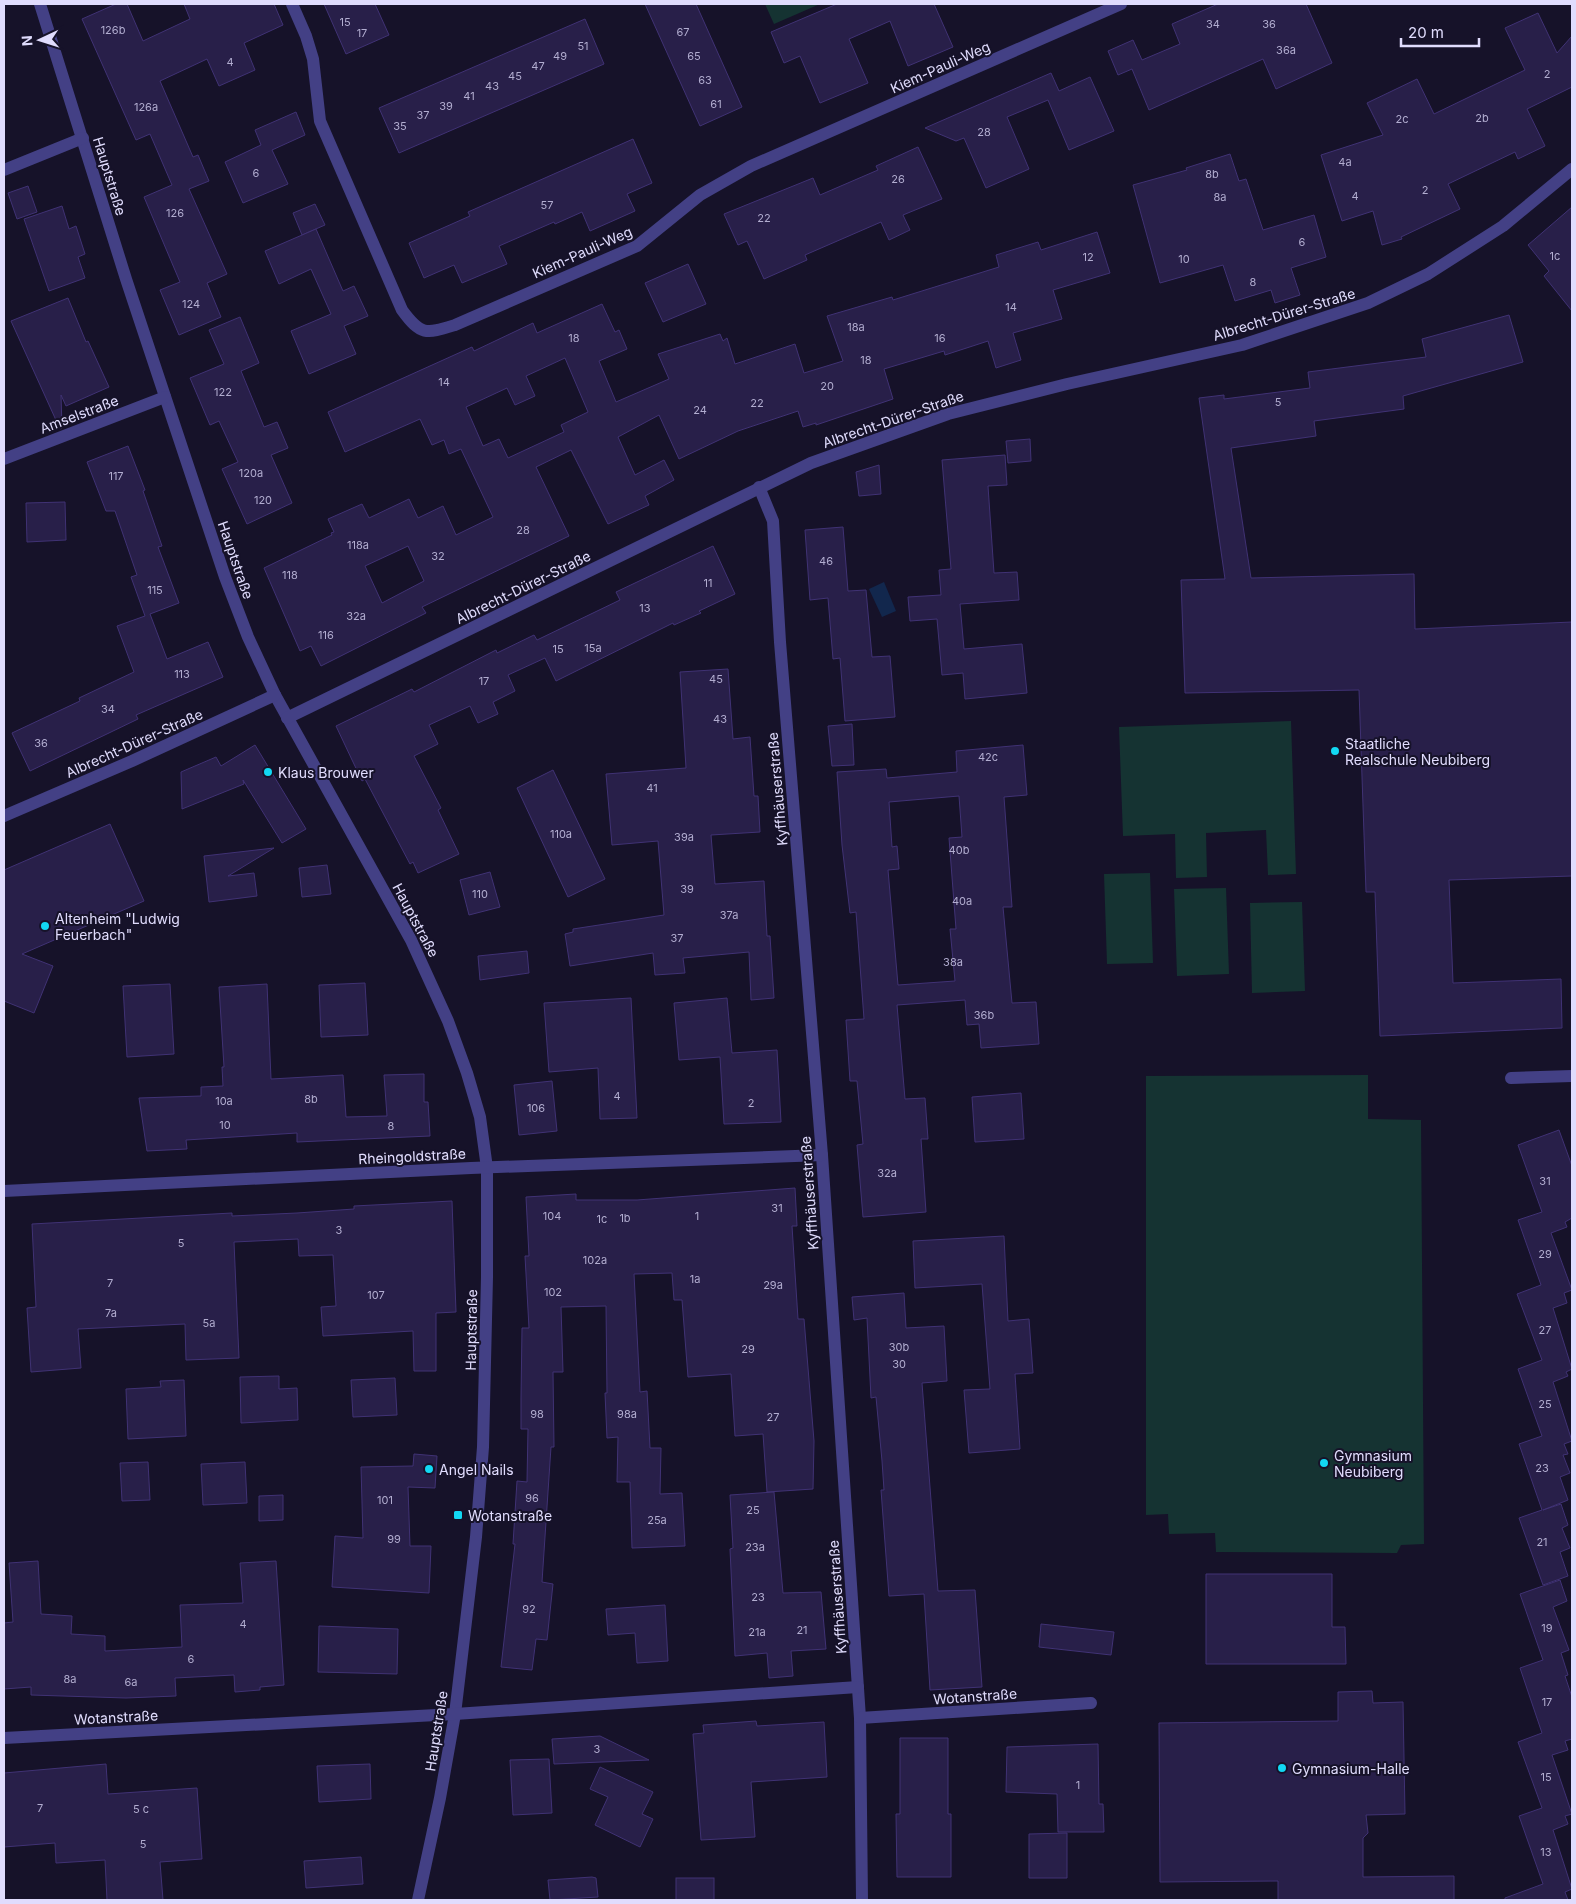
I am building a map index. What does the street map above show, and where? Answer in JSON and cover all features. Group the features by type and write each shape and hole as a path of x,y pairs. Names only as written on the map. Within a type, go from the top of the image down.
{"street":[{"name":"Hauptstraße","path":"40,4 126,279 225,576 248,637 287,718 411,940 433,986 468,1073 480,1117 487,1168 487,1286 482,1455 474,1562 455,1714 440,1798 418,1900"},
{"name":"Kiem-Pauli-Weg","path":"292,4 306,36 313,59 320,121 402,310 416,328 431,332 455,325 637,246 700,195 751,166 1121,4"},
{"path":"4,170 83,138"},
{"name":"Albrecht-Dürer-Straße","path":"287,718 511,610 759,486 811,463 948,414 1067,384 1242,345 1347,312 1428,274 1503,226 1572,169"},
{"name":"Amselstraße","path":"4,459 165,397"},
{"name":"Kyffhäuserstraße","path":"759,486 773,521 774,530 777,606 822,1154 860,1718 862,1900"},
{"name":"Albrecht-Dürer-Straße","path":"4,816 132,761 275,695"},
{"path":"1511,1078 1572,1076"},
{"name":"Rheingoldstraße","path":"4,1191 822,1154"},
{"name":"Wotanstraße","path":"4,1738 455,1714 858,1687"},
{"name":"Wotanstraße","path":"860,1718 1091,1703"}],"green space":[{"path":"765,4 820,4 774,24"},
{"path":"1291,721 1296,874 1268,875 1266,830 1206,833 1207,877 1176,878 1175,834 1123,836 1119,727"},
{"path":"1150,873 1153,963 1107,964 1104,874"},
{"path":"1226,888 1229,974 1177,976 1174,889"},
{"path":"1302,902 1305,991 1252,993 1250,903"},
{"path":"1368,1075 1368,1119 1421,1120 1424,1544 1401,1545 1397,1553 1216,1552 1215,1533 1169,1534 1168,1514 1146,1515 1146,1076"}],"water":[{"path":"884,582 896,611 882,617 869,589"}],"building":[{"path":"116,4 127,4 143,41 190,19 184,4 274,4 283,25 244,43 255,70 219,86 207,59 160,81 193,157 198,155 209,181 189,189 227,274 207,283 221,317 179,335 160,290 180,282 144,197 172,185 150,134 136,140 82,19"},
{"path":"324,4 375,4 389,35 346,54"},
{"path":"645,4 696,4 742,107 700,126"},
{"path":"837,4 934,4 953,47 908,66 890,21 849,39 868,83 820,103 800,56 784,63 771,32"},
{"path":"1218,4 1306,4 1332,63 1276,89 1263,59 1149,110 1132,69 1118,75 1108,51 1133,40 1142,60 1180,44 1172,24"},
{"path":"1538,13 1557,53 1572,36 1572,87 1527,109 1545,146 1518,159 1515,152 1448,184 1460,209 1401,237 1402,239 1382,245 1373,211 1342,221 1321,155 1383,135 1367,103 1417,79 1434,114 1525,70 1505,28"},
{"path":"585,19 604,64 399,153 379,108"},
{"path":"1051,73 1059,91 1090,77 1114,131 1069,150 1048,100 1007,117 1029,169 986,188 964,138 956,141 925,128"},
{"path":"296,112 305,135 272,150 288,184 243,203 225,162 261,145 255,130"},
{"path":"633,139 652,183 627,194 635,211 590,231 582,212 555,224 554,222 499,246 507,264 462,283 454,265 424,278 409,243 470,216 468,212"},
{"path":"918,147 942,199 903,215 910,230 889,240 881,222 805,255 807,260 764,279 747,241 738,245 724,214 813,178 820,195 878,170 876,166"},
{"path":"1230,154 1239,181 1246,179 1263,230 1314,215 1326,257 1291,268 1300,295 1275,303 1271,290 1235,301 1223,265 1160,283 1133,185 1187,170 1186,168"},
{"path":"28,186 37,212 17,219 8,193"},
{"path":"315,204 325,225 302,235 293,213"},
{"path":"62,206 69,229 76,226 85,254 78,257 85,278 49,291 24,219"},
{"path":"1572,207 1572,311 1544,276 1549,271 1528,245"},
{"path":"316,229 343,291 354,286 368,316 344,326 356,354 309,374 291,331 331,314 311,269 279,284 265,251"},
{"path":"1097,232 1110,273 1053,290 1062,319 1013,333 1021,360 996,368 988,341 945,355 944,351 884,369 893,399 816,425 816,423 803,427 798,411 738,431 679,459 659,415 618,437 635,475 664,460 674,480 645,496 649,505 608,524 571,450 536,467 569,536 422,607 426,613 321,666 311,646 300,651 264,568 332,535 331,533 334,532 328,519 362,504 369,518 409,499 418,518 443,506 456,535 493,517 461,449 449,454 444,440 432,445 420,419 345,452 328,412 472,347 474,351 533,323 537,333 602,304 615,332 619,330 627,349 599,361 616,402 669,379 658,354 720,334 723,341 727,338 735,364 795,344 804,373 843,361 827,316 892,297 893,300 999,267 996,255 1038,242 1041,250","holes":["565,358 588,412 561,425 564,432 508,458 499,439 483,446 466,407 507,388 515,405 535,396 526,376","408,546 424,581 382,603 365,566"]},
{"path":"688,264 706,304 663,322 645,283"},
{"path":"68,298 86,342 88,341 109,387 66,406 61,395 62,428 60,429 11,321"},
{"path":"1509,315 1523,362 1403,396 1404,409 1314,421 1316,436 1231,448 1251,578 1414,574 1415,629 1572,622 1572,876 1449,880 1453,983 1561,979 1562,1028 1380,1036 1375,892 1366,892 1359,690 1185,693 1181,580 1225,579 1199,398 1224,395 1224,399 1310,388 1308,372 1426,357 1422,339"},
{"path":"240,317 259,363 241,371 264,427 277,422 288,448 271,455 292,503 247,524 222,469 238,462 219,421 210,425 190,378 224,364 209,330"},
{"path":"1030,439 1031,461 1008,463 1006,441"},
{"path":"128,446 145,490 143,491 162,546 158,547 179,603 150,614 167,659 208,642 223,677 136,715 138,719 30,771 12,733 80,701 79,698 134,672 117,626 145,616 131,577 137,575 115,511 106,511 87,462"},
{"path":"1005,455 1007,485 988,486 994,573 1017,572 1019,600 960,604 964,649 1022,644 1027,693 965,699 963,673 942,675 937,619 910,621 908,597 941,595 939,570 951,569 942,460"},
{"path":"879,465 881,494 859,496 856,472"},
{"path":"65,502 66,540 27,542 26,503"},
{"path":"843,527 848,591 866,590 872,657 890,656 895,717 845,721 840,658 833,659 828,598 810,600 805,530"},
{"path":"713,546 735,594 699,611 701,613 674,625 673,623 556,681 545,658 508,675 515,691 493,702 498,714 478,723 470,706 429,725 438,744 414,756 441,808 438,810 459,854 418,873 413,862 410,864 365,779 362,781 336,726 412,689 414,692 496,650 497,653 534,635 537,640 620,600 616,592"},
{"path":"728,669 733,739 750,737 754,796 758,796 760,832 711,835 715,884 764,881 767,936 770,936 774,998 751,1000 749,952 683,958 685,973 655,975 653,953 570,966 565,934 573,932 573,929 664,915 658,841 612,845 606,774 686,768 680,672"},
{"path":"852,724 854,765 832,766 828,726"},
{"path":"255,745 306,829 282,843 243,780 244,784 182,809 181,772 216,757 221,766"},
{"path":"1023,745 1027,795 1004,797 1012,907 1003,907 1012,1003 1036,1002 1039,1044 981,1048 979,1024 967,1025 965,1000 897,1005 905,1099 925,1098 928,1139 921,1139 926,1212 863,1217 857,1145 863,1144 857,1081 850,1081 846,1020 864,1019 856,912 850,913 842,845 837,772 886,769 887,778 957,772 956,751","holes":["959,796 962,837 949,838 956,929 950,929 955,981 898,985 888,870 899,869 897,846 892,847 889,802"]},
{"path":"553,770 605,879 568,897 517,788"},
{"name":"Altenheim \"Ludwig Feuerbach\"","path":"110,824 144,901 22,954 53,966 34,1013 4,1001 4,870"},
{"path":"274,848 228,876 254,873 257,896 209,902 204,856"},
{"path":"327,865 331,894 302,897 299,868"},
{"path":"490,872 500,907 469,915 460,880"},
{"path":"527,951 529,973 480,980 478,956"},
{"path":"365,983 368,1035 321,1037 319,985"},
{"path":"170,984 174,1054 127,1057 123,986"},
{"path":"267,984 271,1079 343,1075 346,1117 387,1116 384,1075 424,1074 424,1102 428,1102 430,1136 297,1142 297,1133 186,1140 187,1149 147,1151 139,1098 201,1096 201,1087 223,1086 222,1067 224,1067 219,987"},
{"path":"631,998 637,1118 600,1119 598,1068 549,1072 544,1003"},
{"path":"727,998 732,1053 777,1050 781,1122 724,1124 720,1057 679,1060 674,1003"},
{"path":"552,1081 557,1131 519,1135 514,1085"},
{"path":"1021,1093 1024,1139 975,1142 972,1097"},
{"path":"1559,1130 1572,1166 1572,1218 1565,1222 1567,1227 1551,1233 1572,1290 1564,1293 1567,1303 1553,1308 1572,1369 1566,1372 1568,1376 1553,1382 1572,1441 1564,1444 1568,1454 1563,1455 1570,1473 1560,1477 1568,1500 1543,1510 1561,1504 1568,1525 1562,1528 1570,1548 1560,1552 1568,1576 1543,1585 1519,1518 1542,1510 1519,1444 1542,1436 1518,1369 1542,1360 1517,1294 1541,1285 1518,1220 1542,1212 1518,1145"},
{"path":"795,1188 797,1226 792,1226 798,1319 804,1319 814,1441 813,1489 767,1492 763,1434 735,1436 731,1374 688,1377 682,1300 674,1300 672,1273 634,1274 640,1392 647,1391 650,1448 661,1448 660,1494 682,1493 685,1546 632,1548 630,1482 617,1482 618,1437 607,1438 605,1393 607,1393 606,1306 561,1307 563,1372 553,1372 554,1447 551,1447 542,1582 553,1584 547,1640 536,1639 532,1670 501,1667 515,1544 513,1544 517,1481 527,1482 528,1429 521,1429 522,1328 529,1328 525,1256 529,1256 526,1197 576,1194 576,1200 637,1200"},
{"path":"452,1201 456,1312 436,1313 436,1371 414,1371 413,1331 323,1336 321,1307 336,1306 333,1255 299,1256 298,1239 234,1242 239,1358 186,1360 185,1324 78,1329 81,1368 31,1372 27,1308 36,1307 32,1224 232,1213 232,1216 297,1213 354,1209 354,1206"},
{"path":"1004,1236 1008,1321 1029,1319 1033,1373 1015,1374 1020,1449 969,1453 964,1390 990,1389 982,1284 915,1288 913,1241"},
{"path":"904,1293 906,1328 944,1326 947,1381 922,1383 938,1591 975,1590 982,1687 930,1690 924,1594 889,1596 881,1490 884,1490 882,1461 876,1397 871,1398 867,1318 854,1320 852,1297"},
{"path":"279,1376 279,1389 297,1388 298,1420 241,1423 240,1377"},
{"path":"395,1378 397,1415 353,1417 351,1380"},
{"path":"184,1380 186,1436 128,1439 126,1389 161,1387 160,1381"},
{"path":"414,1454 437,1456 435,1488 408,1487 410,1546 431,1546 429,1593 332,1587 335,1536 363,1538 361,1467 413,1466"},
{"path":"148,1462 150,1500 122,1501 120,1463"},
{"path":"245,1462 247,1503 203,1505 201,1464"},
{"path":"774,1492 783,1593 821,1592 826,1649 791,1651 793,1676 769,1678 767,1653 735,1656 730,1549 733,1548 730,1495"},
{"path":"283,1495 283,1520 259,1521 259,1496"},
{"path":"38,1561 41,1614 72,1616 71,1634 105,1636 105,1651 182,1647 180,1605 243,1603 240,1563 276,1561 284,1685 260,1687 260,1690 235,1692 234,1675 175,1678 176,1696 126,1698 31,1695 31,1687 4,1689 4,1623 13,1622 9,1563"},
{"path":"1206,1574 1332,1574 1332,1627 1345,1627 1346,1664 1206,1664"},
{"path":"1560,1580 1567,1601 1553,1607 1569,1650 1561,1653 1568,1675 1565,1676 1572,1697 1572,1739 1565,1741 1568,1750 1552,1755 1572,1814 1565,1816 1568,1824 1553,1830 1572,1889 1565,1892 1568,1900 1505,1900 1505,1898 1543,1884 1519,1816 1542,1808 1518,1742 1542,1733 1520,1668 1543,1660 1520,1594"},
{"path":"665,1605 668,1661 637,1663 635,1633 608,1635 606,1609"},
{"path":"1041,1624 1114,1632 1111,1655 1039,1647"},
{"path":"319,1626 398,1629 397,1674 318,1672"},
{"name":"Gymnasium-Halle","path":"1372,1691 1373,1703 1403,1702 1405,1814 1366,1815 1368,1833 1363,1838 1363,1877 1454,1876 1454,1900 1278,1900 1278,1881 1160,1882 1159,1723 1338,1721 1338,1692"},
{"path":"756,1721 757,1726 824,1722 827,1777 751,1782 755,1837 701,1840 693,1734 704,1733 703,1725"},
{"path":"600,1736 649,1760 554,1764 552,1739"},
{"path":"900,1738 948,1738 948,1814 951,1814 951,1877 897,1877 896,1814 900,1814"},
{"path":"1098,1744 1099,1804 1103,1804 1104,1832 1058,1832 1057,1794 1006,1792 1007,1747"},
{"path":"549,1759 552,1813 513,1815 510,1760"},
{"path":"106,1764 108,1794 197,1788 202,1859 160,1862 163,1900 107,1900 105,1860 56,1863 55,1843 4,1847 4,1773"},
{"path":"370,1764 371,1799 319,1802 317,1766"},
{"path":"600,1767 653,1792 642,1814 653,1819 640,1847 595,1825 608,1797 590,1789"},
{"path":"1067,1833 1067,1878 1029,1878 1029,1834"},
{"path":"361,1857 363,1884 306,1888 304,1861"},
{"path":"596,1878 598,1897 550,1900 548,1880"},
{"path":"676,1878 714,1878 714,1900 676,1900"}],"place":[{"name":"Staatliche Realschule Neubiberg","path":"1335,751"},
{"name":"Klaus Brouwer","path":"268,772"},
{"name":"Altenheim \"Ludwig Feuerbach\"","path":"45,926"},
{"name":"Gymnasium Neubiberg","path":"1324,1463"},
{"name":"Angel Nails","path":"429,1469"},
{"name":"Wotanstraße","path":"458,1515"},
{"name":"Gymnasium-Halle","path":"1282,1768"}]}
